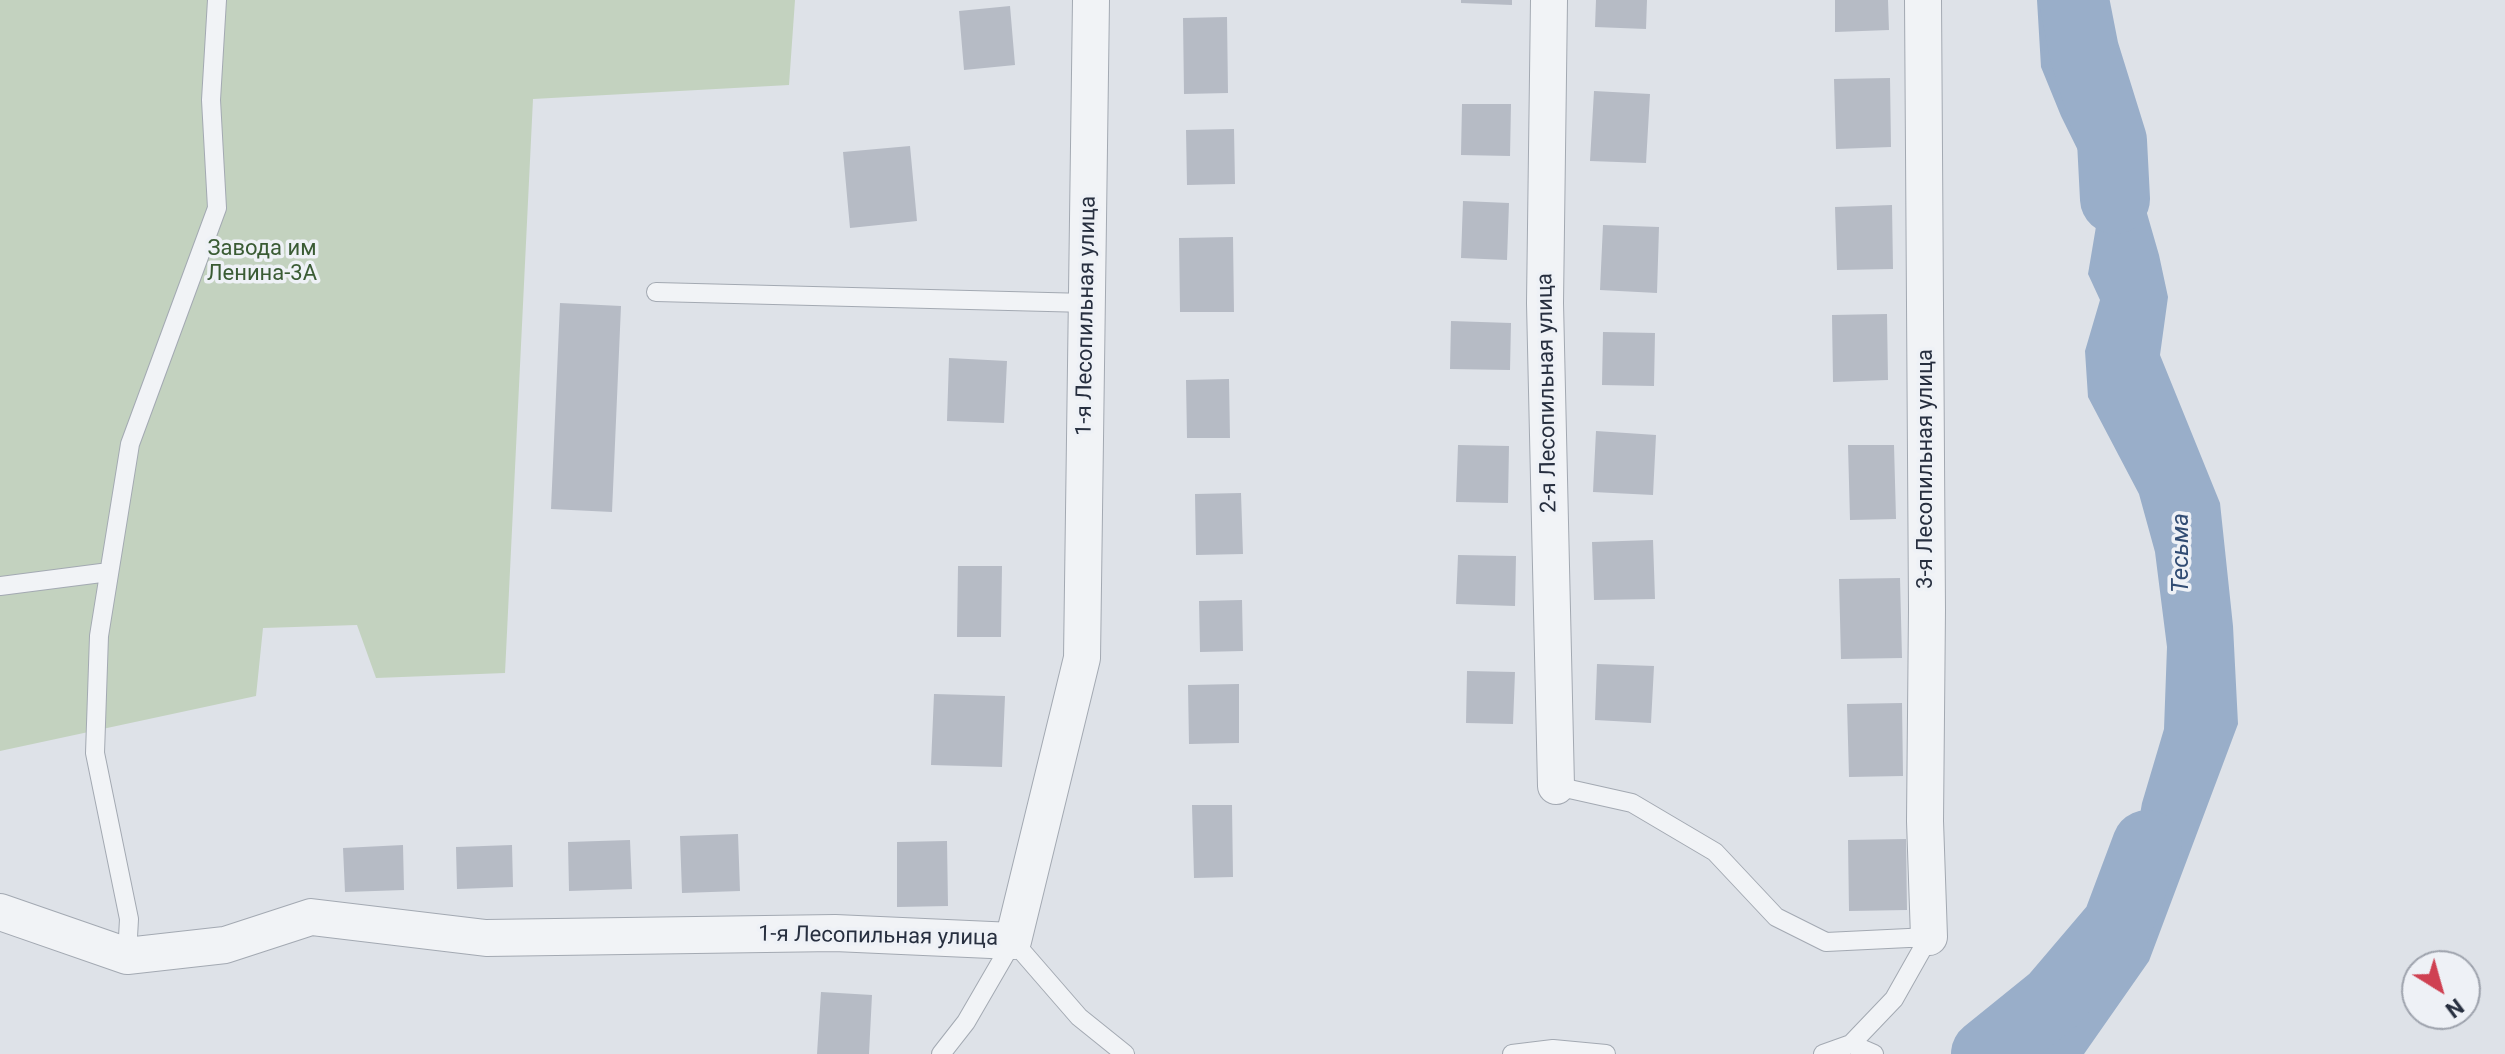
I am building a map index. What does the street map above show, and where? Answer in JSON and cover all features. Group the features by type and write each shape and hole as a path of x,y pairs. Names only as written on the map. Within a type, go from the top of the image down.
{"street":[{"name":"1-я Лесопильная улица","path":"0,912 127,956 225,945 311,917 486,938 835,933 1013,941 1082,658 1091,0"},
{"name":"2-я Лесопильная улица","path":"1549,0 1545,303 1556,786"},
{"name":"3-я Лесопильная улица","path":"1923,0 1927,609 1925,821 1929,937"}],"lane":[{"path":"127,956 129,919 95,753 99,636 130,444 217,208 211,100 217,0"},
{"path":"656,292 1087,303"},
{"path":"0,586 109,572"},
{"path":"1556,786 1632,803 1715,852 1776,917 1826,942 1929,937"},
{"path":"1823,1054 1851,1044 1894,999 1929,937"},
{"path":"941,1054 966,1022 1013,941 1079,1017 1125,1054"},
{"path":"1851,1044 1874,1054"},
{"path":"1512,1054 1553,1049 1606,1054"}],"green space":[{"name":"Завода им Ленина-3А","path":"0,0 795,0 789,85 533,99 505,673 376,678 357,625 263,628 256,696 0,751"}],"water":[{"path":"2037,0 2089,0 2097,98 2131,158 2168,297 2160,355 2220,503 2233,626 2238,724 2149,961 2084,1054 1996,1054 2105,949 2129,878 2142,803 2164,729 2167,647 2155,552 2139,494 2088,397 2085,351 2100,300 2088,274 2101,197 2041,67"}],"building":[{"path":"1461,0 1512,0 1512,5 1461,3"},
{"path":"1596,0 1647,0 1646,29 1595,27"},
{"path":"1835,0 1888,0 1889,30 1835,32"},
{"path":"1010,6 1015,65 964,70 959,11"},
{"path":"1227,17 1228,93 1184,94 1183,18"},
{"path":"1890,78 1891,147 1836,149 1834,79"},
{"path":"1594,91 1650,94 1646,163 1590,161"},
{"path":"1462,104 1511,104 1510,156 1461,155"},
{"path":"1234,129 1235,184 1187,185 1186,130"},
{"path":"910,146 917,221 850,228 843,152"},
{"path":"1463,201 1509,203 1507,260 1461,258"},
{"path":"1892,205 1893,269 1837,270 1835,207"},
{"path":"1603,225 1659,227 1657,293 1600,290"},
{"path":"1233,237 1234,312 1180,312 1179,238"},
{"path":"560,303 621,306 612,512 551,509"},
{"path":"1887,314 1888,380 1833,382 1832,315"},
{"path":"1451,321 1511,323 1510,370 1450,369"},
{"path":"1603,332 1655,333 1654,386 1602,385"},
{"path":"949,358 1007,361 1004,423 947,421"},
{"path":"1229,379 1230,438 1187,438 1186,380"},
{"path":"1596,431 1656,435 1653,495 1593,492"},
{"path":"1458,445 1509,446 1508,503 1456,502"},
{"path":"1848,445 1894,445 1896,519 1850,520"},
{"path":"1241,493 1243,554 1196,555 1195,494"},
{"path":"1653,540 1655,599 1594,600 1592,542"},
{"path":"1458,555 1516,556 1515,606 1456,604"},
{"path":"958,566 1002,566 1001,637 957,637"},
{"path":"1900,578 1902,658 1841,659 1839,579"},
{"path":"1242,600 1243,651 1200,652 1199,601"},
{"path":"1597,664 1654,666 1651,723 1595,720"},
{"path":"1467,671 1515,672 1513,724 1466,723"},
{"path":"1239,684 1239,743 1189,744 1188,685"},
{"path":"934,694 1005,696 1002,767 931,765"},
{"path":"1902,703 1903,776 1849,777 1847,704"},
{"path":"1192,805 1232,805 1233,877 1194,878"},
{"path":"738,834 740,891 682,893 680,836"},
{"path":"1906,839 1907,910 1849,911 1848,840"},
{"path":"630,840 632,889 569,891 568,842"},
{"path":"947,841 948,906 897,907 897,842"},
{"path":"403,845 404,890 345,892 343,848"},
{"path":"512,845 513,887 457,889 456,847"},
{"path":"821,992 872,995 869,1054 817,1054"}],"waterway":[{"name":"Тесьма","path":"2074,0 2084,51 2112,141 2115,199"},
{"name":"Тесьма","path":"1986,1054 2054,999 2117,925 2147,845"}]}
